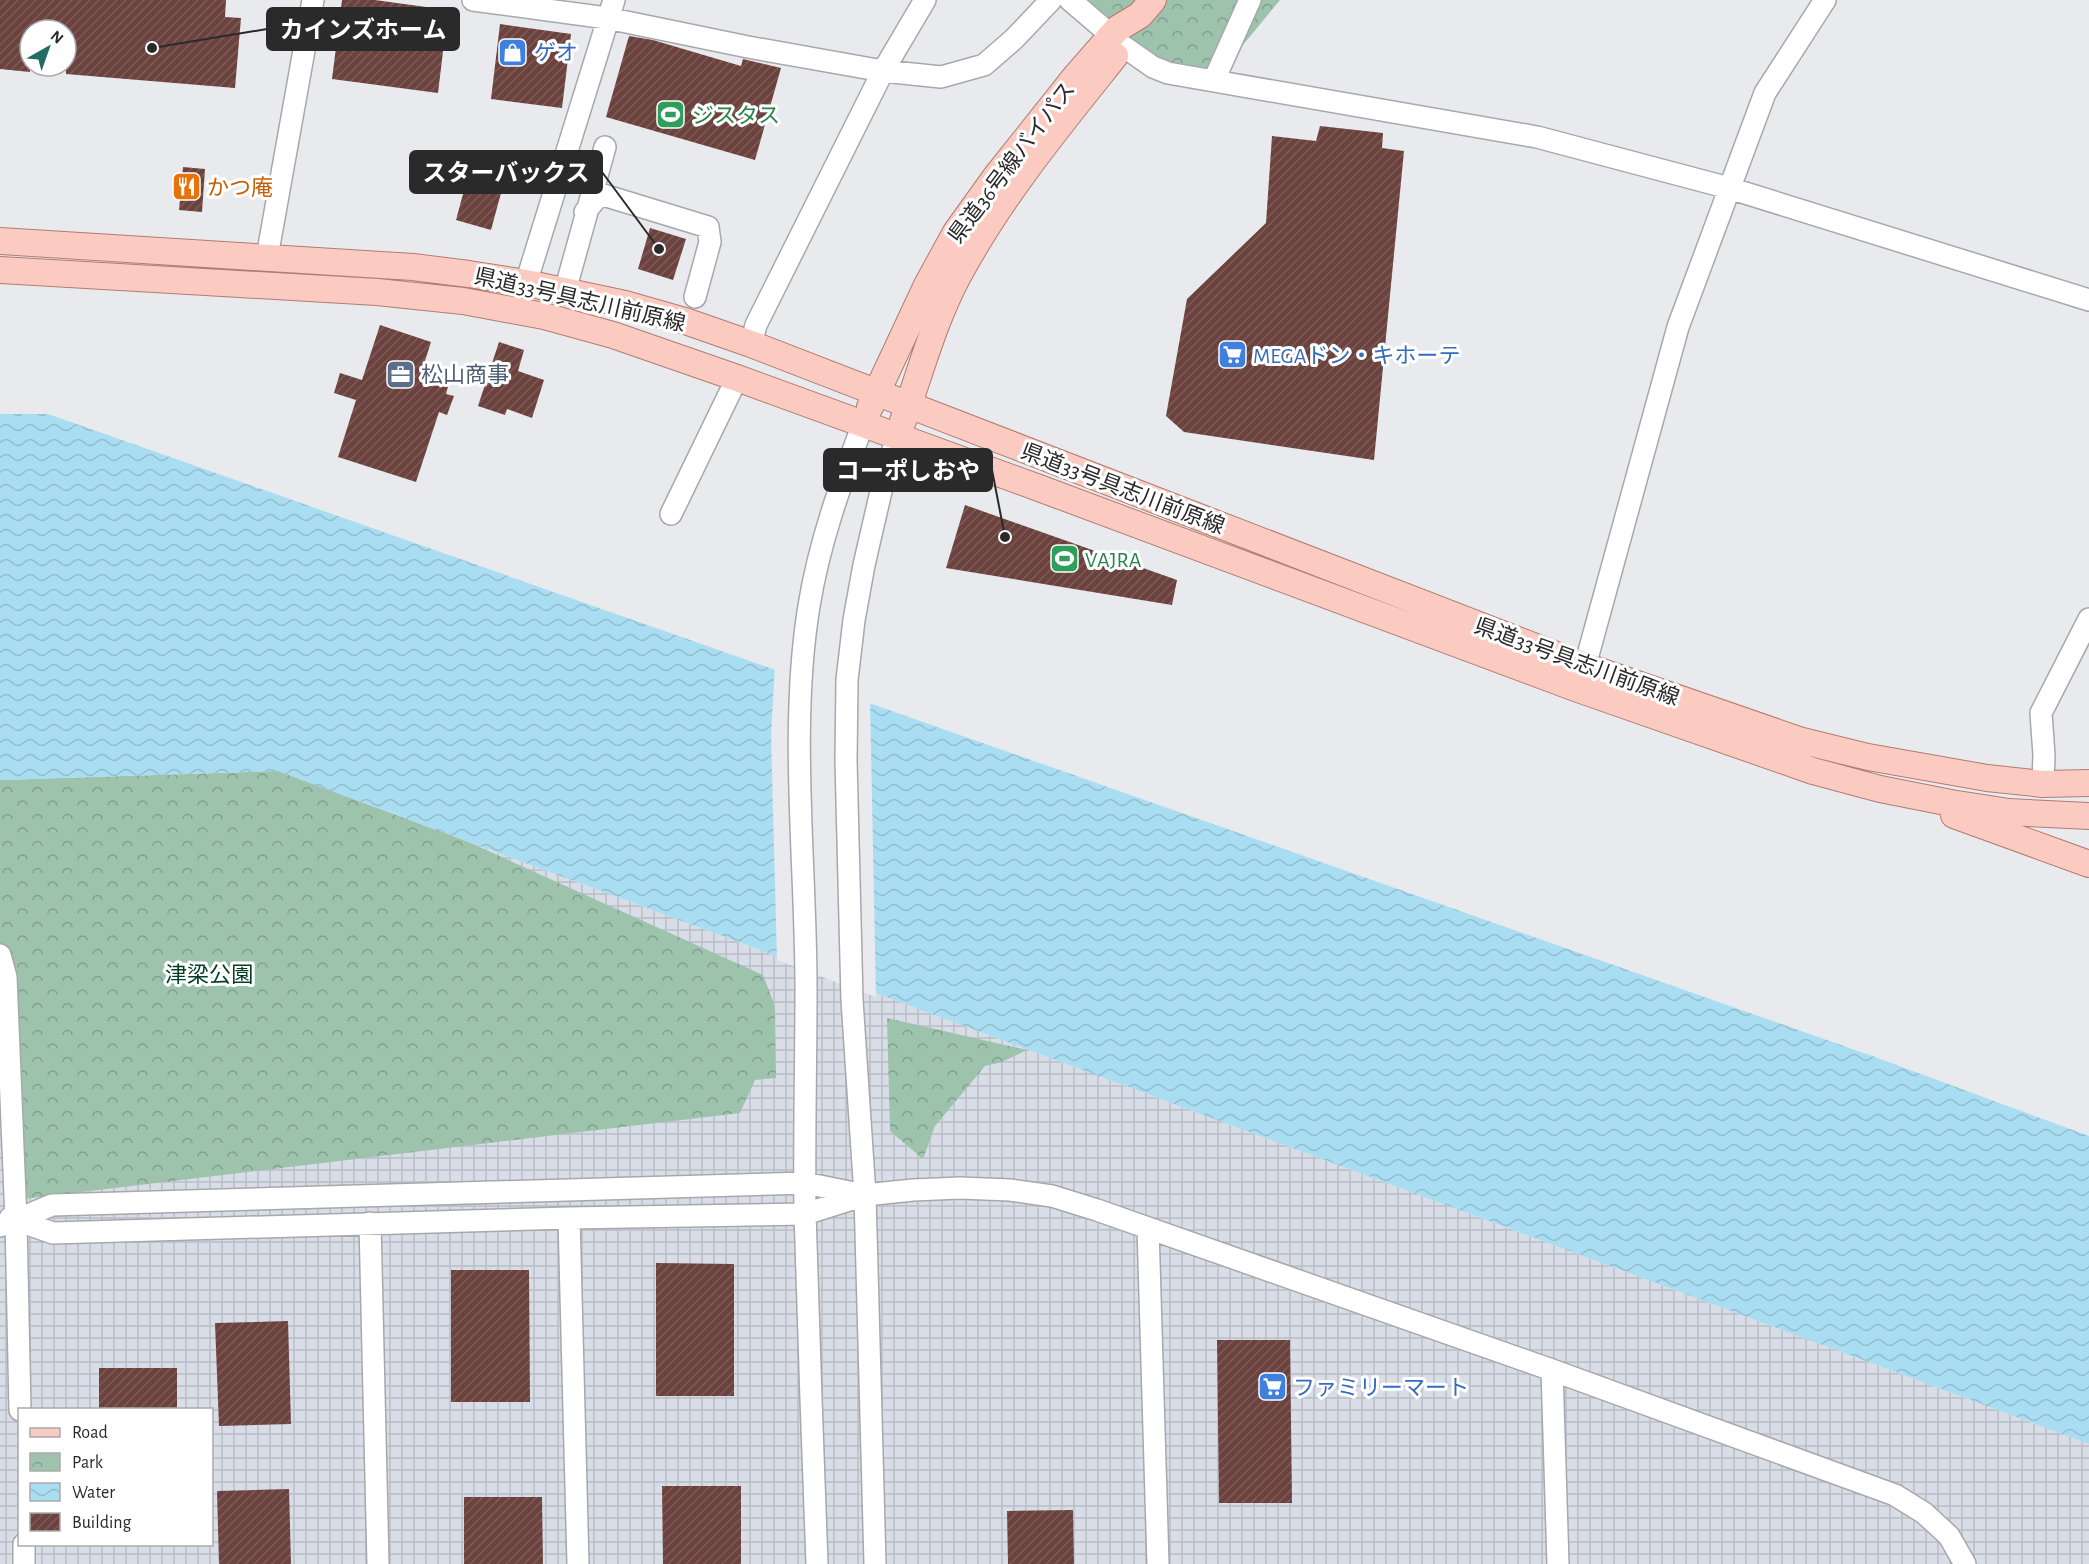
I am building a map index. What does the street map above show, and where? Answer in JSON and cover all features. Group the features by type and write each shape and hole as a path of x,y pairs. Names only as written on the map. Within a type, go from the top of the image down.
{"main road":[{"name":"県道36号線バイパス","path":"897,436 922,364 957,278 1005,200 1131,27"},
{"name":"県道36号線バイパス","path":"863,424 942,256 956,232 1040,119 1131,27"},
{"name":"県道33号具志川前原線","path":"0,241 267,256 413,267 526,282 625,304 688,322 751,344 1585,666 1799,740 1931,769 1987,778 2043,784 2089,783"},
{"name":"県道33号具志川前原線","path":"0,270 377,292 463,301 544,316 613,335 737,378 1040,488 1578,689 1813,771 1880,789 1951,803 2009,812 2089,816"},
{"path":"1880,789 2089,864"}],"street":[{"path":"267,256 313,0"},
{"path":"473,0 610,9 748,47 883,71 941,77 984,65 1014,39 1051,0"},
{"path":"751,344 756,325 883,71 925,0"},
{"path":"1070,0 1131,27 1153,67 1167,73 1537,137 1729,188 2089,300"},
{"path":"1215,80 1250,0"},
{"path":"1585,666 1678,327 1766,93 1825,0"},
{"path":"526,282 610,9"},
{"path":"565,291 604,147"},
{"path":"585,212 600,194 708,227 710,242 695,297"},
{"path":"671,514 737,378"},
{"path":"818,1564 805,1214 806,984 801,823 802,663 809,605 820,553 842,481 863,424"},
{"path":"875,1564 865,1195 852,999 846,760 847,680 854,620 864,565 882,487 897,436"},
{"path":"2043,784 2044,755 2041,713 2089,619"},
{"path":"0,955 6,977 5,1220 20,1408"},
{"path":"5,1220 52,1205 805,1183 865,1195"},
{"path":"5,1220 52,1233 370,1223 805,1214 865,1195 924,1189 1010,1190 1052,1196 1552,1370 1894,1495 1924,1513 1949,1536 1965,1564"},
{"path":"569,1218 578,1564"},
{"path":"370,1223 378,1564"},
{"path":"1148,1228 1158,1564"},
{"path":"1552,1370 1558,1564"},
{"path":"24,1546 24,1564"}],"shaded area":[{"path":"278,771 2089,1444 2089,1564 0,1564 0,783"}],"green space":[{"path":"1067,0 1280,0 1214,80 1114,57"},
{"name":"津梁公園","path":"278,771 466,841 763,975 775,1006 776,1078 755,1080 740,1113 15,1200 0,955 0,780"},
{"path":"887,1018 1027,1050 1002,1062 985,1066 935,1126 923,1159 890,1131"}],"water":[{"path":"0,414 48,414 1875,1057 2089,1136 2089,1444 278,771 0,780"}],"pier":[{"path":"775,665 870,699 876,997 777,960 771,736"}],"building":[{"path":"0,0 226,0 225,17 241,18 235,88 78,75 78,18 18,18 18,71 0,69"},
{"path":"342,0 375,0 448,10 438,93 332,79"},
{"path":"500,24 571,34 562,108 491,99"},
{"path":"629,36 653,40 741,66 743,59 781,68 755,160 606,117"},
{"path":"1320,126 1383,133 1382,148 1404,151 1374,460 1184,432 1166,416 1187,299 1266,223 1272,136 1316,141"},
{"path":"183,167 205,169 202,212 179,210"},
{"path":"469,172 504,182 491,230 456,220"},
{"path":"650,228 686,239 673,280 638,269"},
{"path":"380,325 431,342 424,364 452,373 446,394 454,396 447,415 439,412 416,482 338,457 356,400 334,393 340,373 362,380"},
{"path":"499,342 524,350 518,371 544,380 532,418 507,409 505,415 478,406"},
{"path":"965,505 1177,580 1172,605 946,568"},
{"path":"656,1263 734,1264 734,1396 656,1396"},
{"path":"451,1270 529,1270 530,1402 451,1402"},
{"path":"288,1321 291,1424 219,1426 215,1323"},
{"path":"1217,1340 1290,1340 1292,1503 1219,1503"},
{"path":"99,1368 177,1368 177,1408 99,1408"},
{"path":"662,1486 741,1486 741,1564 663,1564"},
{"path":"289,1489 291,1564 219,1564 217,1491"},
{"path":"464,1497 542,1497 543,1564 464,1564"},
{"path":"1073,1510 1074,1564 1008,1564 1007,1511"}],"place":[{"name":"カインズホーム","path":"152,48"},
{"name":"ゲオ","path":"513,52"},
{"name":"ジスタス","path":"671,115"},
{"name":"かつ庵","path":"186,187"},
{"name":"スターバックス","path":"659,249"},
{"name":"MEGAドン・キホーテ","path":"1232,355"},
{"name":"松山商事","path":"400,374"},
{"name":"コーポしおや","path":"1005,537"},
{"name":"VAJRA","path":"1064,559"},
{"name":"ファミリーマート","path":"1272,1387"}]}
